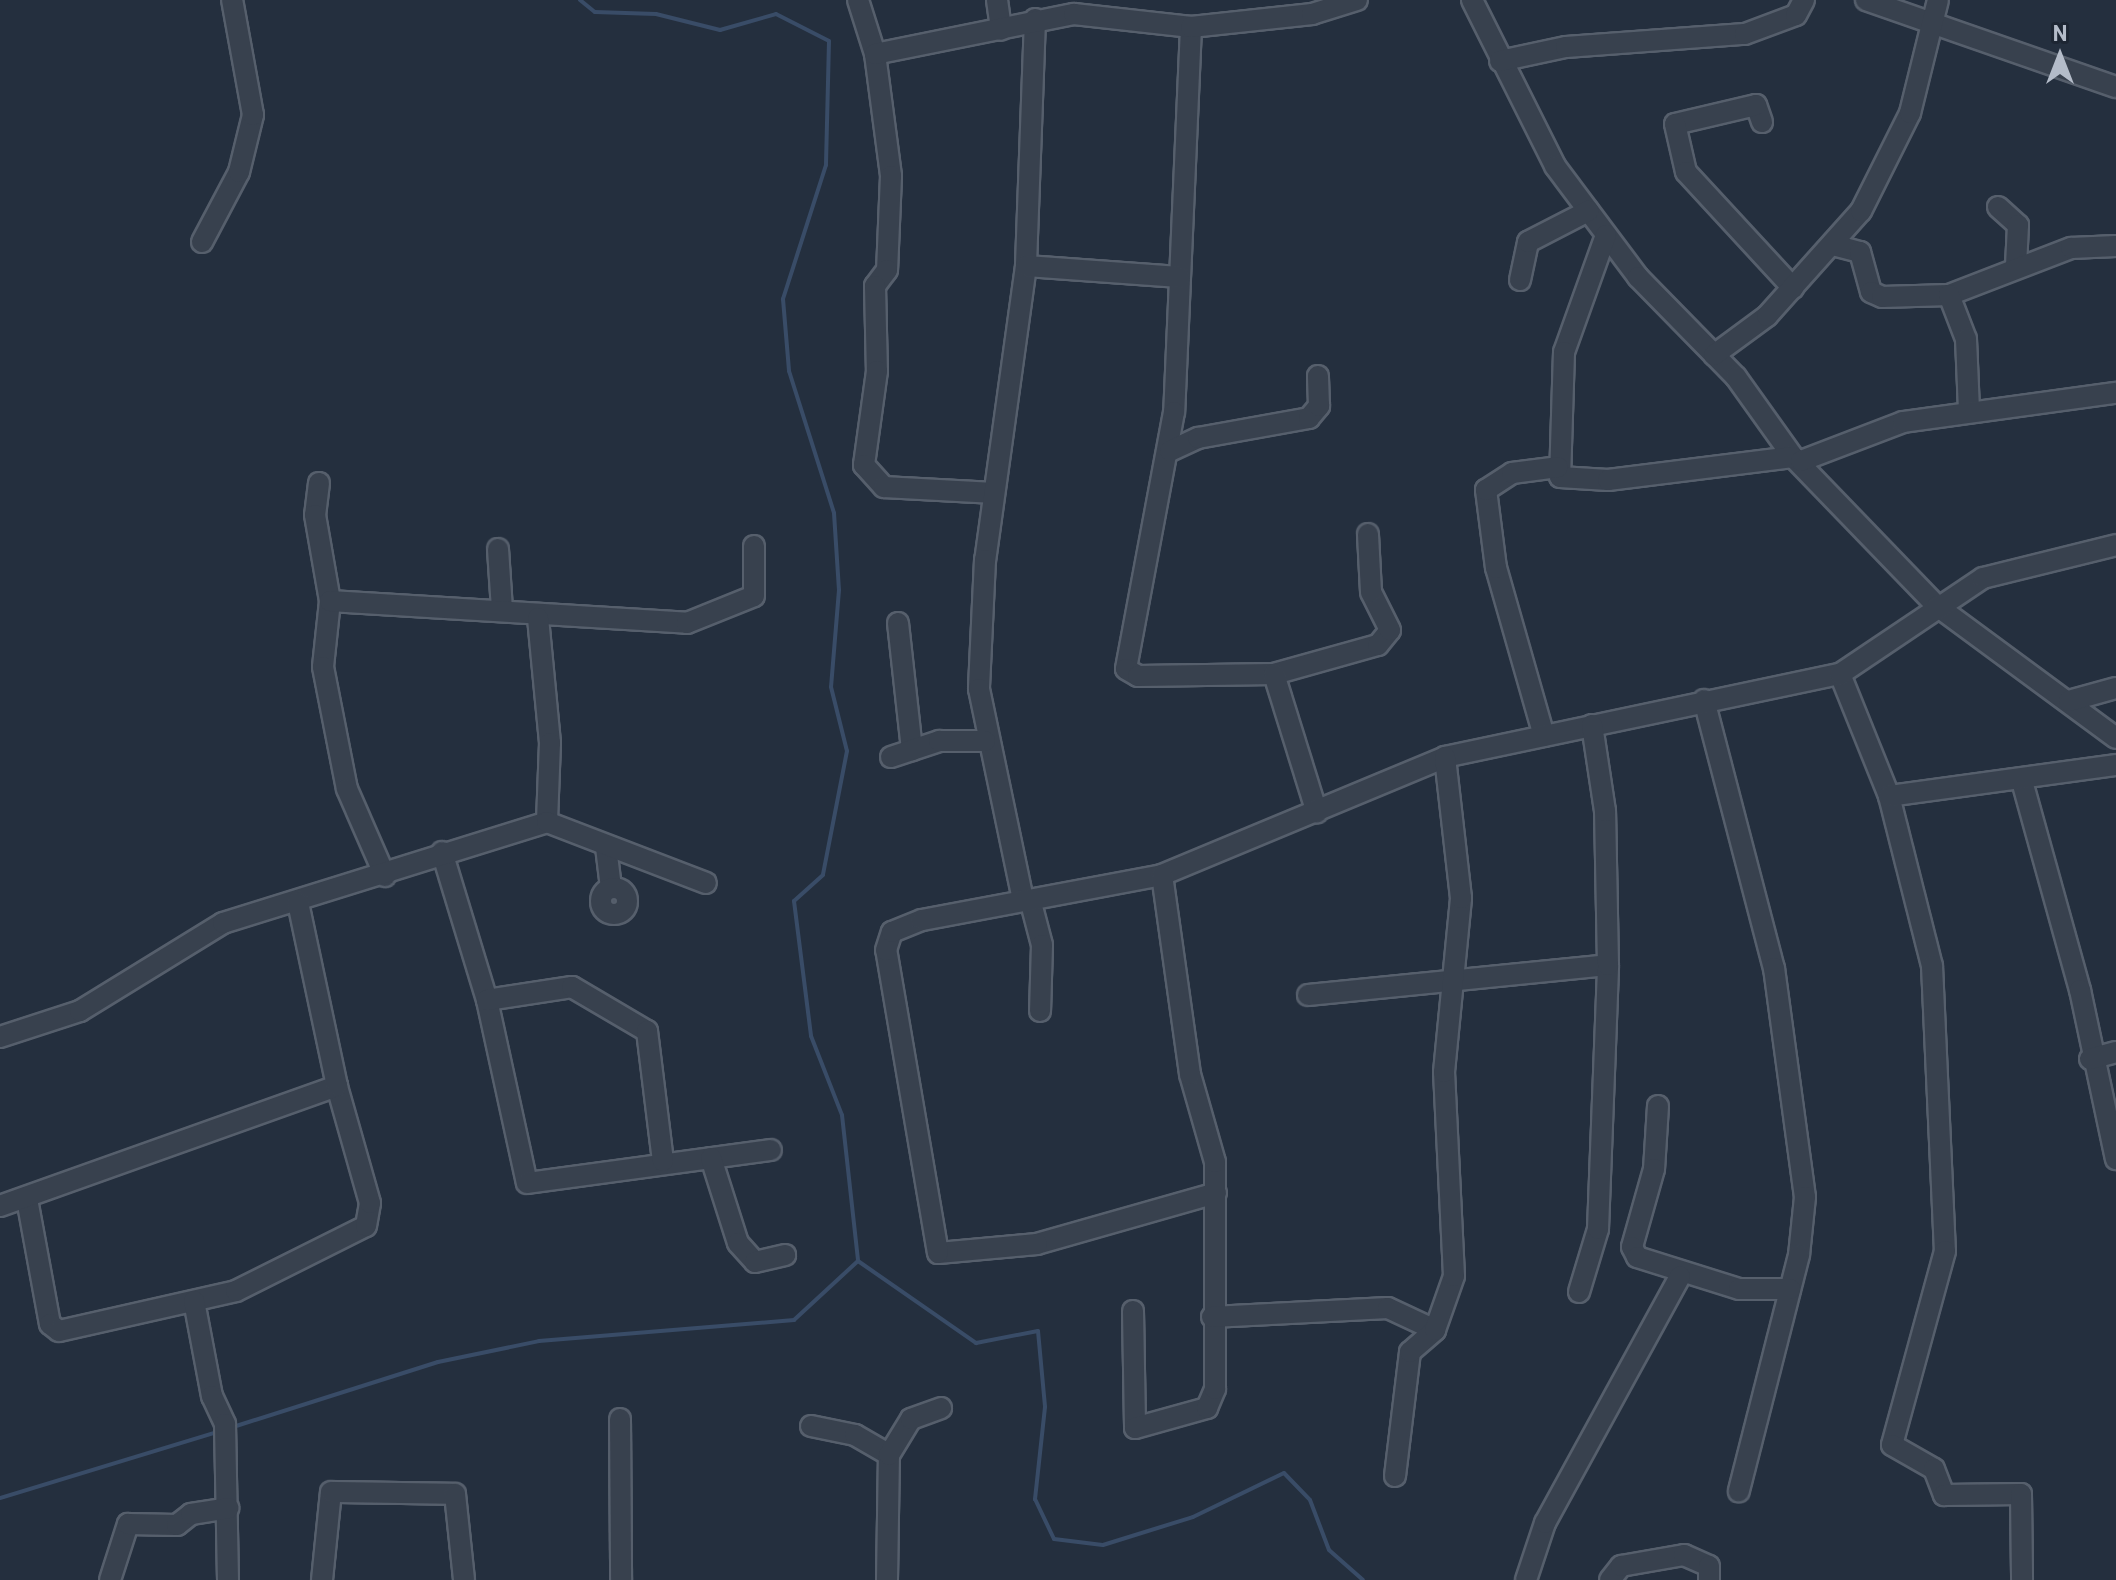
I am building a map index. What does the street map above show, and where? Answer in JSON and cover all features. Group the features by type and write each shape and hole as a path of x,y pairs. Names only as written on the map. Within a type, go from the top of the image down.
{"street":[{"path":"202,242 239,172 253,115 232,0"},
{"path":"858,0 875,54 891,176 887,270 875,286 877,371 864,465 884,487 994,493"},
{"path":"997,0 1001,30"},
{"path":"875,54 1001,30 1035,19 1113,15 1191,27 1312,14 1357,0"},
{"path":"1472,0 1500,61 1588,211 1714,355 1797,459 1937,606 2116,738"},
{"path":"1500,61 1566,47 1745,34 1796,15 1804,0"},
{"path":"1866,0 1934,10 2116,87"},
{"path":"1714,355 1837,246 1910,113 1934,10"},
{"path":"1023,900 985,741 979,624 1026,266 1035,19"},
{"path":"1191,27 1170,451 1131,616 1126,669 1138,676 1274,674 1347,659 1378,645 1390,630 1371,592 1368,534"},
{"path":"1762,122 1756,105 1675,124 1686,172 1793,288"},
{"path":"1998,207 2018,225 2016,266"},
{"path":"1520,280 1528,242 1588,211"},
{"path":"1606,235 1564,352 1560,477 1593,481 1797,459 1903,422 2116,393"},
{"path":"1837,246 1860,252 1876,296 1949,295 2016,266 2092,244 2116,246"},
{"path":"1026,266 1180,277"},
{"path":"1949,295 1966,339 1969,411"},
{"path":"1170,451 1198,438 1309,418 1319,406 1318,376"},
{"path":"1544,736 1496,568 1486,490 1512,473 1558,467"},
{"path":"319,483 315,515 330,601 323,667 347,789 385,876"},
{"path":"1216,1193 1037,1244 938,1253 886,950 905,923 1162,875 1317,813 1403,769 1445,757 1704,700 1840,674 1890,646 1937,606 1983,578 2116,545"},
{"path":"330,601 502,610 538,618 687,623 754,596 754,546"},
{"path":"498,549 502,610"},
{"path":"538,618 550,743 547,822"},
{"path":"898,623 912,750"},
{"path":"1274,674 1317,813"},
{"path":"1840,674 1889,796 1930,948 1946,1208 1936,1292 1892,1445 1934,1469 1944,1495 2021,1494 2022,1580"},
{"path":"2069,701 2116,688"},
{"path":"1704,700 1774,968 1805,1197 1790,1289 1739,1491"},
{"path":"1579,1292 1598,1229 1608,965 1605,811 1592,725"},
{"path":"891,757 939,741 985,741"},
{"path":"1395,1476 1410,1352 1435,1330 1454,1276 1444,1072 1461,898 1445,757"},
{"path":"1889,796 2022,781 2116,765"},
{"path":"2022,781 2080,990 2090,1059 2116,1159"},
{"path":"0,1037 80,1011 223,923 385,876 442,852 547,822 706,883"},
{"path":"606,847 611,888"},
{"path":"442,852 487,1000 527,1183 663,1161 771,1150"},
{"path":"1133,1311 1135,1428 1207,1408 1215,1389 1212,1317 1216,1193 1162,875"},
{"path":"1023,900 1031,903 1042,945 1040,1011"},
{"path":"27,1199 55,1329 194,1301 307,1261 366,1226 370,1203 337,1086 298,902"},
{"path":"1308,995 1608,965"},
{"path":"487,1000 572,987 647,1031 663,1161"},
{"path":"2090,1059 2116,1052"},
{"path":"0,1206 27,1199 337,1086"},
{"path":"1658,1106 1654,1169 1632,1247 1637,1257 1680,1276 1739,1289 1790,1289"},
{"path":"711,1158 738,1243 755,1262 785,1255"},
{"path":"1526,1580 1545,1523 1680,1276"},
{"path":"194,1301 226,1451 228,1580"},
{"path":"1212,1317 1388,1308 1435,1330"},
{"path":"887,1580 889,1455 911,1419 941,1408"},
{"path":"620,1419 621,1580"},
{"path":"811,1426 855,1435 889,1455"},
{"path":"322,1580 331,1492 455,1494 464,1580"},
{"path":"110,1580 128,1524 177,1525 191,1514 229,1508"},
{"path":"1610,1580 1621,1566 1684,1555 1709,1566 1709,1580"}],"waterway":[{"path":"580,0 595,12 656,14 720,30 776,14 829,41 826,165 783,299 789,371 834,513 839,590 831,687 847,751 823,875 794,901 811,1036 842,1115 858,1261"},
{"path":"858,1261 976,1343 1038,1331 1045,1407 1035,1499 1054,1539 1103,1545 1193,1517 1284,1473 1310,1500 1329,1550 1363,1580"},
{"path":"233,1427 438,1362 539,1341 794,1320 858,1261"},
{"path":"0,1498 220,1431"}]}
